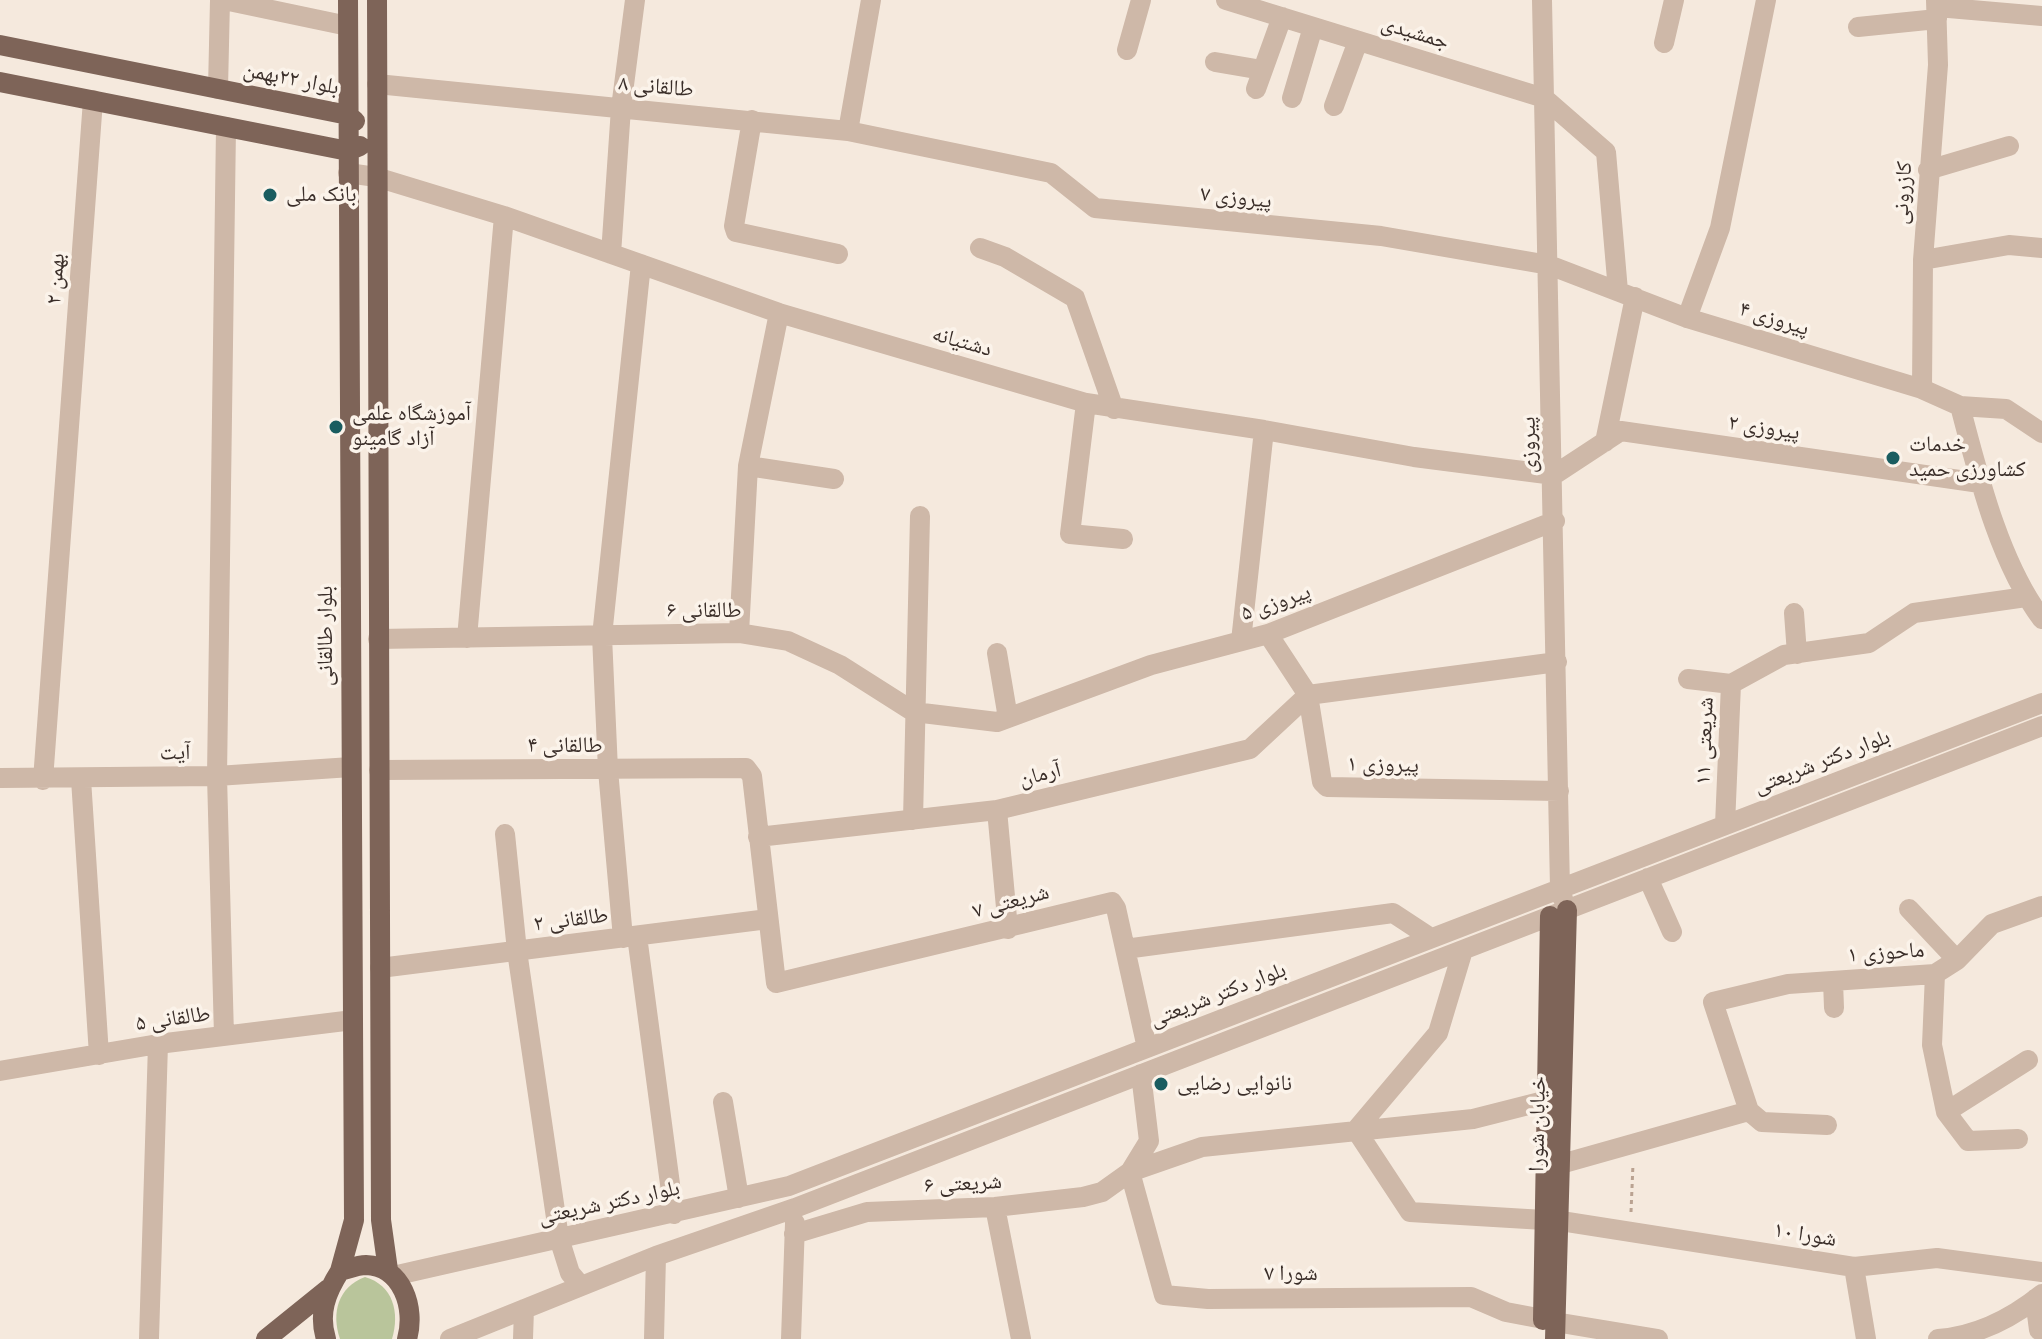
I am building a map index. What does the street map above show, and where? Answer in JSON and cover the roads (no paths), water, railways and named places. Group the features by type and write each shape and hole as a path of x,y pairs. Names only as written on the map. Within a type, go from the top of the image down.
{"main road":[{"name":"بلوار طالقانی","path":"328,1289 340,1271 354,1220 348,0"},
{"path":"377,0 381,1220 391,1273 408,1303 407,1339"},
{"name":"بلوار ۲۲بهمن","path":"0,45 348,115 376,139"},
{"path":"348,54 365,60 378,52"},
{"path":"0,82 348,151 376,139"},
{"path":"311,144 316,133 318,109"},
{"path":"348,282 364,275 376,282"},
{"name":"خیابان شورا","path":"1549,1330 1552,1221 1548,1100 1558,913"},
{"name":"خیابان شورا","path":"1552,1221 1561,1164 1558,913"},
{"path":"340,1271 365,1265 391,1273"},
{"path":"266,1339 328,1289"},
{"path":"326,1339 322,1320 328,1289"}],"street":[{"path":"218,89 222,0 348,26"},
{"path":"611,254 621,108 635,0"},
{"path":"848,131 871,0"},
{"path":"1127,50 1141,0"},
{"name":"جمشیدی","path":"1226,0 1272,10 1313,27 1544,98"},
{"name":"پیروزی","path":"1542,0 1555,521 1558,913"},
{"path":"1664,43 1674,0"},
{"path":"1687,318 1720,228 1766,0"},
{"path":"1858,27 1937,9 2042,16"},
{"name":"کازرونی","path":"1922,389 1923,260 1938,65 1937,9"},
{"path":"1215,62 1259,80 1272,10"},
{"path":"1292,98 1313,27"},
{"path":"1334,106 1358,41"},
{"name":"طالقانی ۸","path":"377,84 848,131 930,148"},
{"path":"1544,98 1606,152 1626,294 1605,442"},
{"name":"بهمن ۲","path":"43,780 93,100"},
{"path":"752,120 734,226 736,232 838,254"},
{"path":"224,1036 217,776 226,127"},
{"path":"1928,170 2009,146"},
{"name":"پیروزی ۷","path":"930,148 1051,173 1095,208 1381,236 1549,265"},
{"name":"دشتیانه","path":"348,173 376,177 504,216 779,313 1086,403 1414,457 1554,475"},
{"path":"467,638 504,216"},
{"path":"1923,260 2009,245 2042,248"},
{"path":"980,248 1005,257 1075,298 1114,409"},
{"path":"641,264 602,636 608,770 630,937 674,1214"},
{"name":"پیروزی ۴","path":"1549,265 1687,318 1922,389 1960,406"},
{"path":"739,633 748,466 779,313"},
{"path":"1086,403 1070,534 1123,539"},
{"path":"2042,433 2006,409 1960,406 1980,483 2026,597 2042,619"},
{"path":"1241,641 1264,430"},
{"name":"پیروزی ۲","path":"1554,475 1621,431 1980,483"},
{"path":"748,466 834,479"},
{"path":"913,820 920,516"},
{"name":"پیروزی ۵","path":"1008,718 1151,665 1268,634 1555,521"},
{"name":"شریعتی ۱۱","path":"1725,825 1731,684 1784,655 1869,643 1914,613 2026,597"},
{"path":"1794,613 1797,654"},
{"name":"طالقانی ۶","path":"378,639 739,633 788,641 840,665 914,712 997,722 1008,718"},
{"name":"پیروزی ۱","path":"1268,634 1308,695 1322,782 1327,787 1559,791"},
{"path":"997,653 1008,718"},
{"path":"1308,695 1557,662"},
{"path":"1688,679 1731,684"},
{"name":"آرمان","path":"758,837 997,810 1250,749 1308,695"},
{"name":"بلوار دکتر شریعتی","path":"391,1273 674,1214 789,1186 2042,703"},
{"name":"بلوار دکتر شریعتی","path":"450,1339 656,1256 858,1184 2042,726"},
{"name":"آیت","path":"0,778 217,776 351,767"},
{"name":"طالقانی ۴","path":"379,770 750,770 758,837"},
{"path":"81,779 99,1055"},
{"path":"997,810 1008,929"},
{"path":"505,834 517,951 559,1238 570,1273 581,1286"},
{"path":"758,837 768,919"},
{"path":"1648,878 1672,932"},
{"name":"شریعتی ۷","path":"768,919 776,983 1112,902 1147,1048"},
{"name":"ماحوزی ۱","path":"1749,1111 1713,1002 1788,984 1935,974 1957,960 1992,924 2042,906"},
{"path":"1909,909 1957,960"},
{"path":"1125,949 1393,913 1431,938"},
{"name":"طالقانی ۲","path":"380,968 768,919"},
{"path":"1356,1130 1438,1033 1463,950"},
{"path":"1364,964 1372,985"},
{"path":"1935,974 1932,1045 1946,1112 1968,1141 2018,1139"},
{"path":"1833,981 1834,1008"},
{"name":"طالقانی ۵","path":"0,1071 158,1044 353,1020"},
{"path":"149,1339 158,1044"},
{"path":"1946,1112 2028,1060"},
{"path":"1130,1172 1149,1141 1141,1074"},
{"name":"شریعتی ۶","path":"794,1234 867,1212 995,1207 1083,1197 1102,1192 1130,1172 1202,1147 1473,1119 1548,1100"},
{"path":"723,1102 739,1198"},
{"path":"1561,1164 1749,1111 1762,1122 1827,1125"},
{"name":"شورا ۱۰","path":"1356,1130 1410,1212 1552,1221 1854,1267 1937,1258 2042,1272"},
{"name":"شورا ۷","path":"1130,1172 1164,1295 1208,1299 1471,1297 1549,1330"},
{"path":"858,1184 867,1212"},
{"path":"995,1207 1021,1339"},
{"path":"791,1339 795,1208"},
{"path":"654,1339 656,1256"},
{"path":"1854,1267 1866,1339"},
{"path":"2039,1297 2039,1330"},
{"path":"1938,1339 1955,1338 2013,1318 2039,1297"},
{"path":"523,1339 524,1309"},
{"path":"1549,1330 1658,1339"}],"place":[{"name":"بانک ملی","path":"270,195"},
{"name":"آموزشگاه علمی آزاد گامینو","path":"336,427"},
{"name":"خدمات کشاورزی حمید","path":"1893,458"},
{"name":"نانوایی رضایی","path":"1161,1084"}]}
